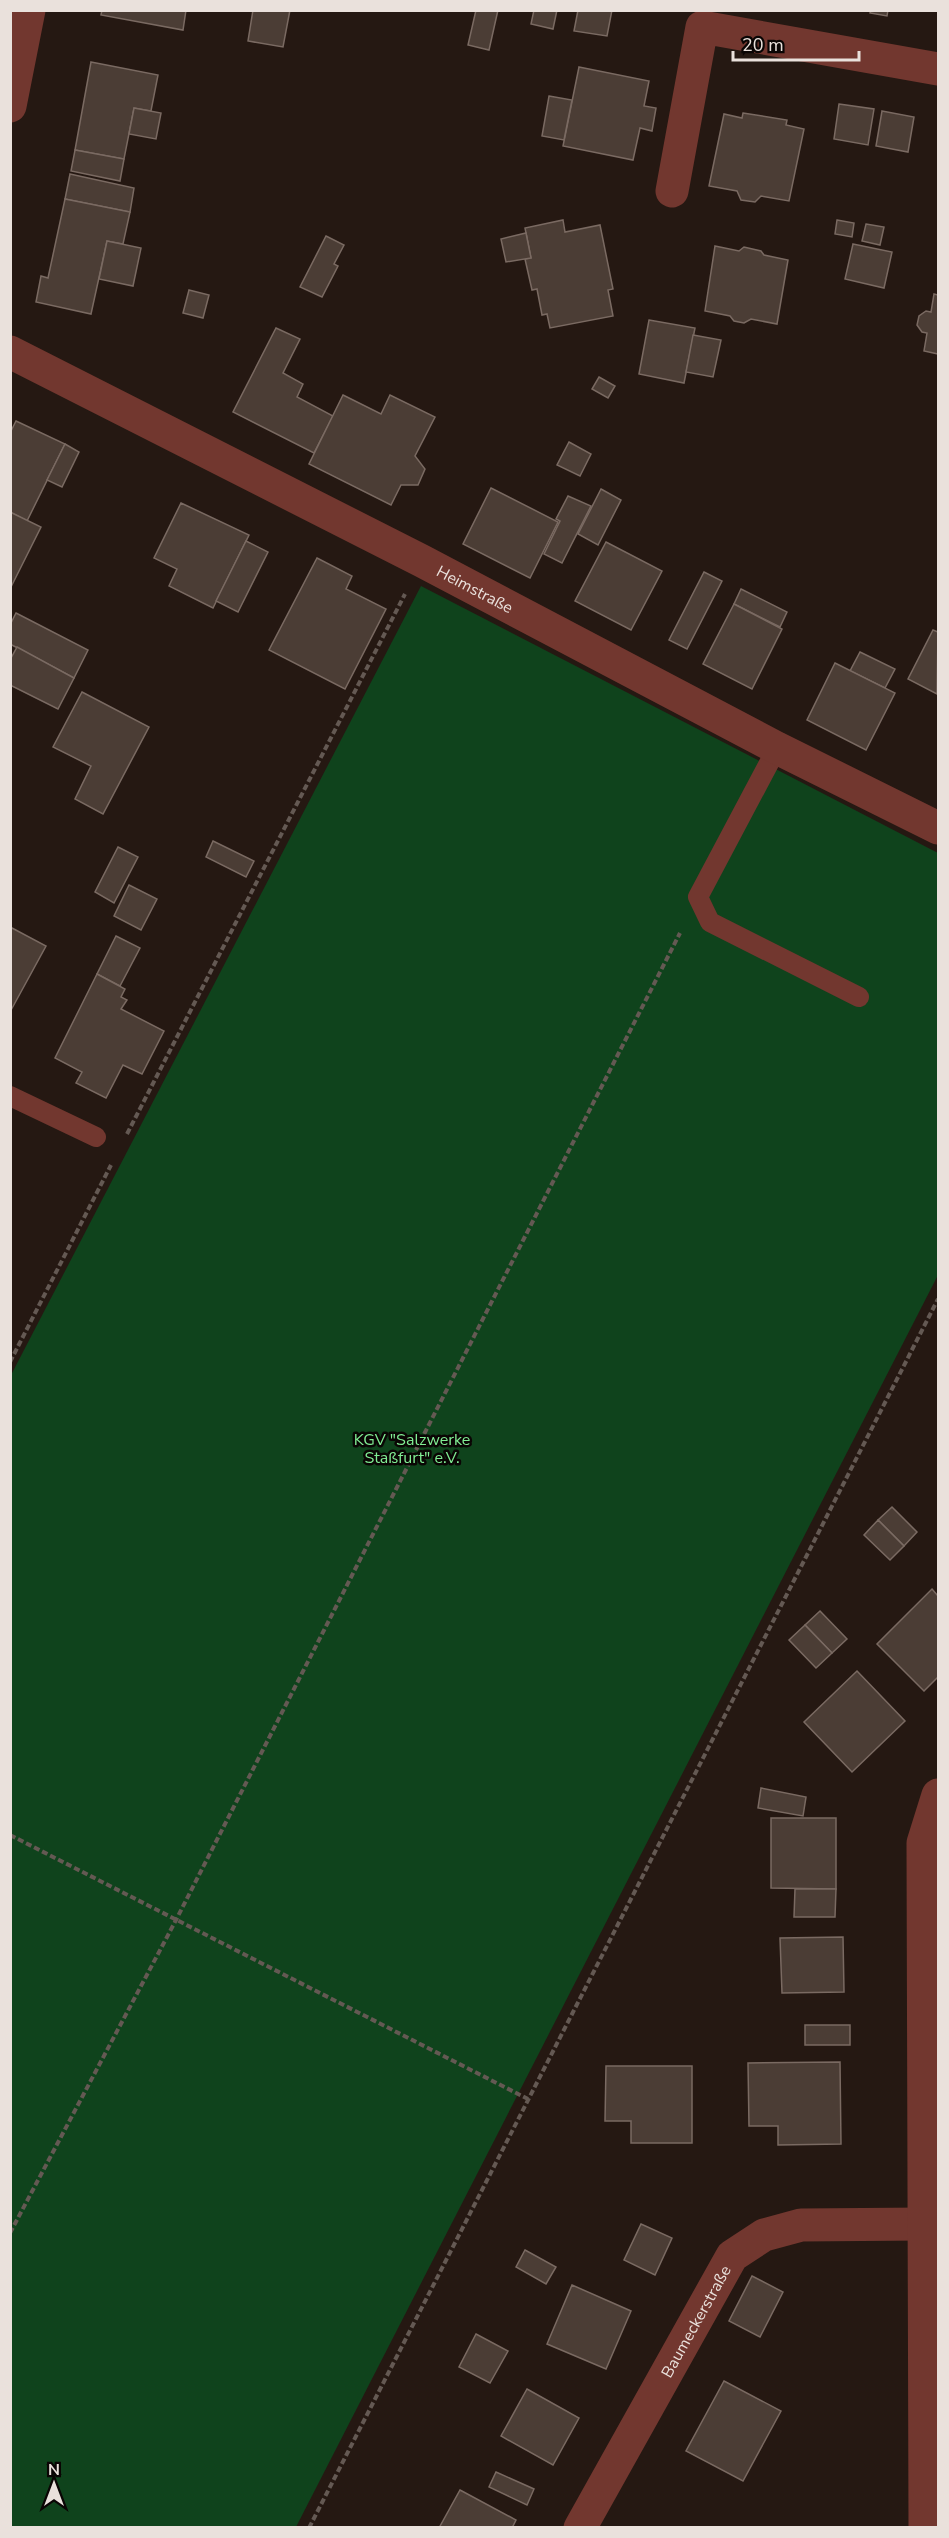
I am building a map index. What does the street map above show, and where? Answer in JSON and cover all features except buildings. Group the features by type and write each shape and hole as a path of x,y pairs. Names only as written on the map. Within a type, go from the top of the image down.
{"street":[{"path":"10,106 29,10"},
{"path":"672,191 702,27 939,69"},
{"name":"Heimstraße","path":"10,352 422,561 777,748 939,828"},
{"path":"925,2528 923,1843 939,1795"},
{"name":"Baumeckerstraße","path":"580,2528 732,2256 764,2235 801,2225 923,2224"}],"lane":[{"path":"777,748 698,897 710,922 859,998"},
{"path":"10,1096 96,1137"}],"path":[{"path":"125,1138 422,561"},
{"path":"10,2233 176,1920 698,897"},
{"path":"10,1362 114,1159"},
{"path":"309,2528 939,1299"},
{"path":"10,1835 528,2098"}],"green space":[{"name":"KGV \"Salzwerke Staßfurt\" e.V.","path":"421,586 938,853 938,1275 296,2527 11,2527 10,1377"}]}
